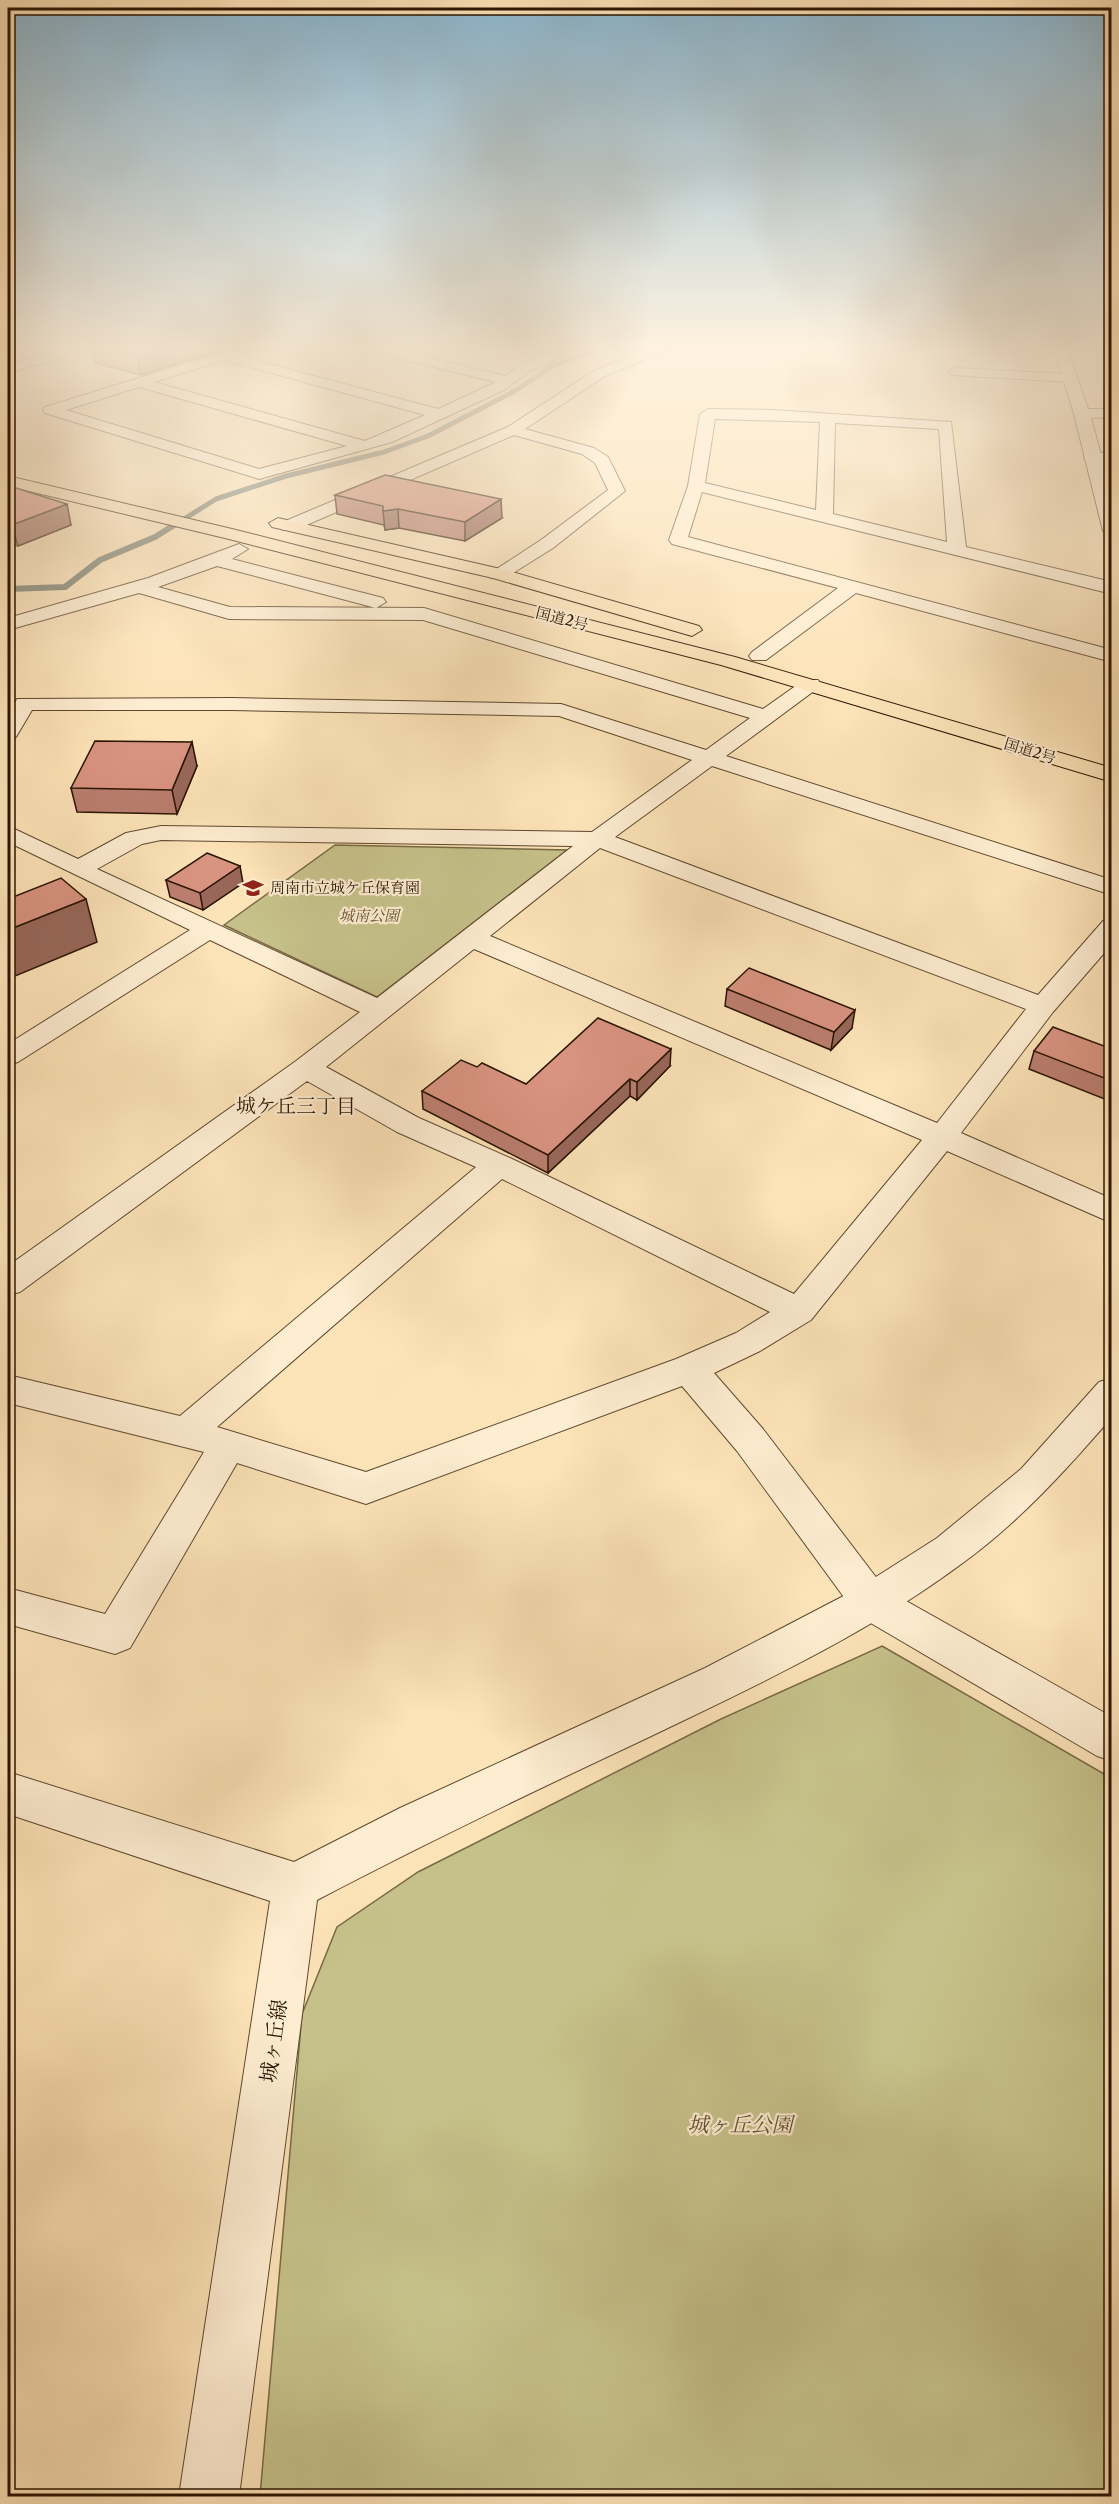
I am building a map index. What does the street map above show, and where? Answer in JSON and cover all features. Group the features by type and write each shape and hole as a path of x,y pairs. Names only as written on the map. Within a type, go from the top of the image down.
{"highway":[{"name":"国道2号","path":"8,471 18,484 153,515 211,523 730,655 811,684 1112,775"},
{"path":"18,484 153,515 181,535 467,607 730,655"},
{"path":"255,518 498,574 693,630 730,655"},
{"name":"国道2号","path":"730,655 759,656 1112,756"}],"street":[{"path":"223,463 259,474 295,463"},
{"path":"289,526 436,463"},
{"path":"498,574 547,544 617,491 603,463"},
{"path":"700,463 696,486 678,540 1112,656"},
{"path":"824,518 826,463"},
{"path":"949,463 957,551"},
{"path":"1094,463 1109,507 1112,531"},
{"path":"696,486 1112,588"},
{"path":"8,624 138,587 216,560 239,549"},
{"path":"216,560 424,614 765,716"},
{"path":"138,587 230,613 424,614"},
{"path":"759,656 852,587"},
{"path":"8,1283 306,1068 597,839 811,684"},
{"path":"8,732 26,704 232,704 561,710 1112,888"},
{"path":"8,833 78,869 379,1010"},
{"path":"78,869 135,838 161,833 597,839 1043,1006"},
{"path":"8,1389 186,1432 366,1488 689,1369 748,1342 799,1311 942,1137 1043,1006 1112,927"},
{"path":"8,1056 209,929"},
{"path":"472,938 942,1137 1112,1212"},
{"path":"306,1068 408,1125 499,1165 799,1311"},
{"path":"186,1432 499,1165"},
{"path":"689,1369 750,1440 872,1602 1112,1741"},
{"path":"8,1793 296,1886 416,1824 720,1682 872,1602 951,1550 1034,1480 1112,1392"},
{"path":"8,1606 115,1635 228,1445"},
{"name":"城ヶ丘線","path":"209,2496 296,1886"}],"green space":[{"name":"城南公園","path":"335,845 567,850 377,997 224,925"},
{"name":"城ヶ丘公園","path":"882,1646 1111,1778 1111,2496 260,2496 302,2014 337,1927 418,1872 721,1719"}],"building":[{"path":"385,475 501,499 465,522 398,509 383,511 383,506 335,495"},
{"path":"16,488 67,504 12,525 8,524 8,489"},
{"path":"95,741 192,742 172,790 71,788"},
{"path":"207,853 240,866 200,893 166,880"},
{"path":"61,878 86,899 8,930 8,899"},
{"path":"749,968 855,1010 834,1032 727,989"},
{"path":"598,1018 671,1049 637,1082 630,1079 548,1155 422,1091 461,1060 477,1067 482,1063 526,1084"},
{"path":"1053,1027 1112,1049 1112,1081 1034,1051"}],"waterway":[{"path":"176,524 216,499 286,476 340,463"},
{"path":"8,589 65,587 100,560 155,537 179,522"}],"place":[{"name":"周南市立城ケ丘保育園","path":"253,888"}],"district":[{"name":"城ケ丘三丁目","path":"296,1106"}]}
